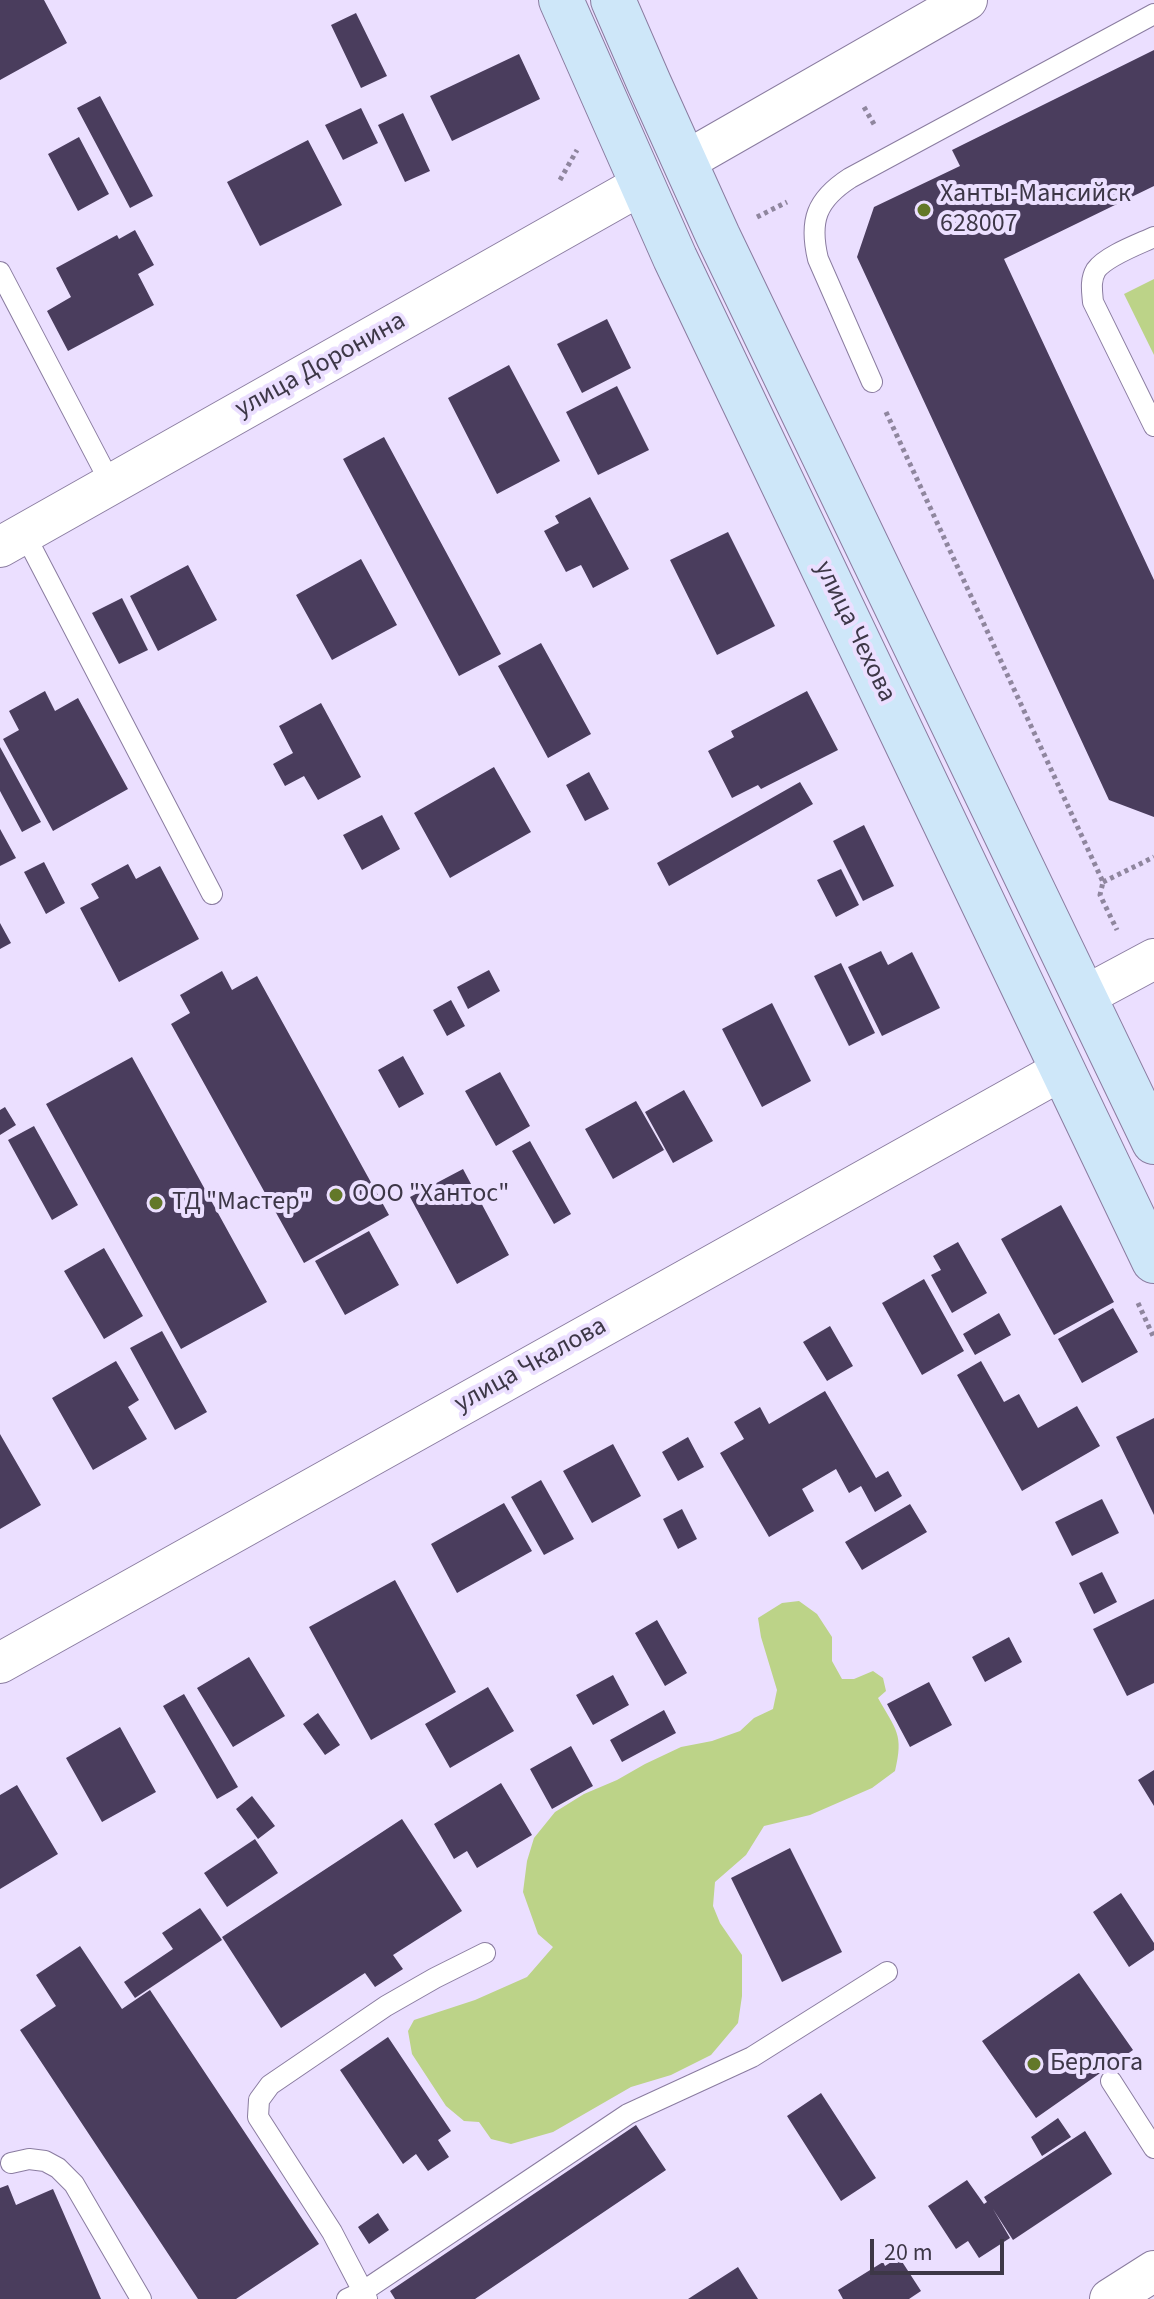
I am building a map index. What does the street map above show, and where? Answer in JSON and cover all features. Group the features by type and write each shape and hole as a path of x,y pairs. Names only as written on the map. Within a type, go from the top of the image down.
{"main road":[{"name":"улица Чехова","path":"561,0 641,185 1154,1261"},
{"name":"улица Чехова","path":"613,0 684,162 1154,1142"},
{"path":"641,185 684,162"},
{"path":"1062,1070 1085,996"}],"street":[{"path":"684,162 967,0"},
{"name":"улица Доронина","path":"12,540 641,185"},
{"path":"1085,996 1154,959"},
{"name":"улица Чкалова","path":"0,1663 1062,1070"},
{"path":"1110,2299 1154,2271"}],"lane":[{"path":"872,382 818,259 813,240 815,218 826,196 850,178 1154,14"},
{"path":"1154,237 1108,259 1097,269 1091,285 1093,302 1154,426"},
{"path":"0,272 111,484"},
{"path":"12,540 212,894"},
{"path":"485,1953 386,2006 270,2085 259,2100 258,2117 332,2232 359,2297 628,2114 752,2057 887,1972"},
{"path":"1111,2081 1154,2148"},
{"path":"11,2163 29,2159 45,2161 58,2168 74,2184 141,2299"}],"path":[{"path":"872,382 1103,882 1154,857"}],"green space":[{"path":"1154,279 1154,355 1124,294"},
{"path":"799,1601 817,1614 832,1637 832,1661 842,1679 854,1679 873,1671 883,1678 886,1691 878,1698 897,1733 899,1748 895,1771 872,1788 810,1815 764,1826 746,1855 715,1882 713,1906 720,1923 742,1955 742,1996 738,2023 711,2055 671,2075 631,2087 553,2132 511,2144 491,2139 479,2122 464,2121 446,2106 412,2054 408,2031 414,2020 475,2000 527,1977 553,1947 538,1934 523,1892 534,1838 555,1812 584,1794 681,1747 740,1731 754,1718 773,1709 777,1690 758,1618 782,1603"}],"building":[{"path":"0,0 44,0 67,43 0,80"},
{"path":"356,13 387,76 361,88 331,25"},
{"path":"1154,50 1154,186 1004,259 1154,580 1154,817 1109,800 857,257 874,207 960,166 952,150"},
{"path":"519,54 540,99 452,141 430,96"},
{"path":"100,96 153,196 130,208 77,108"},
{"path":"361,108 378,143 343,160 325,125"},
{"path":"403,113 430,171 405,182 378,125"},
{"path":"79,137 109,194 78,211 48,154"},
{"path":"308,140 342,205 260,246 227,182"},
{"path":"135,230 154,265 138,274 154,305 68,351 47,311 71,297 56,268 117,235 119,239"},
{"path":"607,319 631,368 582,393 557,344"},
{"path":"509,365 560,461 497,494 448,398"},
{"path":"617,386 649,450 598,475 566,412"},
{"path":"384,437 501,654 459,676 343,459"},
{"path":"590,497 629,569 593,588 581,565 566,572 544,531 559,523 555,516"},
{"path":"728,532 775,626 717,655 670,560"},
{"path":"361,559 397,625 332,660 296,595"},
{"path":"188,565 217,620 158,651 130,596"},
{"path":"122,598 148,650 119,664 92,613"},
{"path":"541,643 591,734 548,758 498,666"},
{"path":"45,691 55,711 78,698 128,789 53,831 3,739 19,730 9,711"},
{"path":"807,691 838,750 761,789 758,785 732,798 708,751 734,737 731,731"},
{"path":"321,703 361,777 318,800 304,776 285,786 273,764 293,753 279,726"},
{"path":"0,747 41,822 22,832 0,791"},
{"path":"494,767 531,832 450,878 414,813"},
{"path":"589,772 609,809 585,821 566,785"},
{"path":"800,782 813,804 669,886 657,863"},
{"path":"382,815 400,849 362,870 343,835"},
{"path":"864,825 894,886 863,901 833,841"},
{"path":"0,829 16,858 0,866"},
{"path":"44,862 65,903 46,914 24,872"},
{"path":"128,864 136,879 160,866 199,939 119,982 80,908 99,898 91,884"},
{"path":"841,869 859,905 836,917 817,880"},
{"path":"0,923 11,943 0,949"},
{"path":"881,951 888,965 912,952 940,1008 882,1036 848,967"},
{"path":"841,963 875,1033 849,1046 814,976"},
{"path":"489,970 500,991 468,1009 457,987"},
{"path":"222,971 232,990 257,976 389,1215 304,1263 171,1024 190,1013 180,995"},
{"path":"451,1000 465,1026 447,1036 433,1010"},
{"path":"772,1003 811,1081 762,1107 722,1029"},
{"path":"403,1056 424,1094 399,1108 378,1070"},
{"name":"ТД \"Мастер\"","path":"132,1057 267,1302 181,1349 46,1104"},
{"path":"500,1072 530,1126 496,1146 465,1091"},
{"path":"684,1090 713,1141 673,1163 645,1112"},
{"path":"636,1101 664,1150 613,1179 585,1129"},
{"path":"5,1107 16,1125 0,1135 0,1110"},
{"path":"34,1126 78,1205 52,1220 8,1140"},
{"path":"530,1141 571,1214 554,1224 512,1151"},
{"path":"463,1169 509,1255 457,1284 410,1197"},
{"path":"1061,1205 1114,1302 1054,1335 1001,1239"},
{"path":"369,1231 399,1285 345,1315 315,1261"},
{"path":"958,1242 987,1293 952,1313 931,1275 941,1270 933,1256"},
{"path":"104,1248 143,1316 104,1339 64,1271"},
{"path":"924,1279 964,1351 922,1375 882,1303"},
{"path":"1113,1308 1138,1352 1082,1383 1058,1339"},
{"path":"999,1313 1011,1335 975,1355 963,1334"},
{"path":"830,1326 853,1366 827,1381 803,1342"},
{"path":"162,1331 207,1412 175,1430 130,1348"},
{"path":"116,1361 139,1400 128,1407 147,1439 93,1470 52,1398"},
{"path":"981,1361 1004,1402 1019,1394 1038,1428 1077,1406 1100,1446 1022,1491 957,1375"},
{"path":"825,1391 876,1478 888,1471 902,1496 875,1512 861,1486 849,1493 836,1469 802,1489 814,1511 769,1537 720,1453 744,1439 734,1422 760,1407 769,1424"},
{"path":"1154,1418 1154,1515 1116,1437"},
{"path":"0,1434 41,1505 0,1529"},
{"path":"688,1437 704,1467 678,1481 662,1452"},
{"path":"613,1444 641,1496 592,1523 563,1471"},
{"path":"541,1480 574,1539 544,1555 511,1497"},
{"path":"1102,1499 1119,1533 1072,1556 1055,1522"},
{"path":"504,1503 532,1551 457,1593 431,1544"},
{"path":"910,1504 927,1532 862,1570 845,1542"},
{"path":"682,1509 697,1539 678,1549 663,1519"},
{"path":"1102,1572 1117,1602 1094,1614 1079,1583"},
{"path":"395,1580 456,1692 371,1740 309,1627"},
{"path":"1154,1599 1154,1683 1127,1696 1093,1629"},
{"path":"657,1620 687,1673 665,1686 635,1633"},
{"path":"1009,1637 1022,1662 985,1682 972,1657"},
{"path":"249,1657 285,1716 233,1747 197,1688"},
{"path":"613,1675 629,1705 593,1725 576,1695"},
{"path":"929,1682 952,1725 910,1747 887,1704"},
{"path":"488,1687 514,1731 450,1768 425,1724"},
{"path":"184,1694 238,1787 217,1799 163,1706"},
{"path":"664,1710 676,1733 622,1762 610,1740"},
{"path":"318,1713 340,1745 325,1755 303,1724"},
{"path":"120,1727 156,1792 102,1822 66,1758"},
{"path":"571,1746 593,1786 552,1809 530,1769"},
{"path":"1154,1770 1154,1806 1138,1780"},
{"path":"501,1783 532,1835 477,1868 467,1851 454,1859 434,1824"},
{"path":"17,1785 58,1854 0,1889 0,1795"},
{"path":"252,1796 275,1826 258,1839 236,1809"},
{"path":"402,1819 462,1911 393,1955 403,1969 375,1987 365,1973 281,2028 222,1937"},
{"path":"255,1839 278,1873 227,1907 204,1873"},
{"path":"790,1848 842,1952 782,1982 731,1878"},
{"path":"1121,1893 1154,1943 1154,1950 1129,1967 1093,1912"},
{"path":"200,1908 222,1940 135,1998 124,1982 173,1949 162,1933"},
{"path":"80,1946 122,2009 150,1990 319,2244 236,2299 198,2299 20,2030 56,2006 36,1975"},
{"path":"1079,1973 1133,2050 1036,2118 982,2041"},
{"path":"388,2037 451,2131 438,2140 449,2157 428,2171 416,2154 403,2164 340,2070"},
{"path":"821,2093 876,2178 841,2201 787,2116"},
{"path":"1058,2118 1071,2137 1042,2156 1031,2137"},
{"path":"636,2125 666,2170 475,2299 395,2299 390,2291"},
{"path":"1085,2131 1112,2174 1013,2240 993,2209 1010,2238 979,2258 968,2241 956,2249 928,2206 967,2180 984,2204 987,2202 984,2197"},
{"path":"8,2185 16,2205 53,2189 101,2299 0,2299 0,2188"},
{"path":"378,2213 389,2230 369,2244 358,2227"},
{"path":"899,2257 921,2291 909,2299 843,2299 838,2290 883,2262 885,2266"},
{"path":"738,2267 758,2299 688,2299"}],"place":[{"name":"Ханты-Мансийск 628007","path":"924,210"},
{"name":"ООО \"Хантос\"","path":"336,1195"},
{"name":"ТД \"Мастер\"","path":"156,1203"},
{"name":"Берлога","path":"1034,2064"}]}
